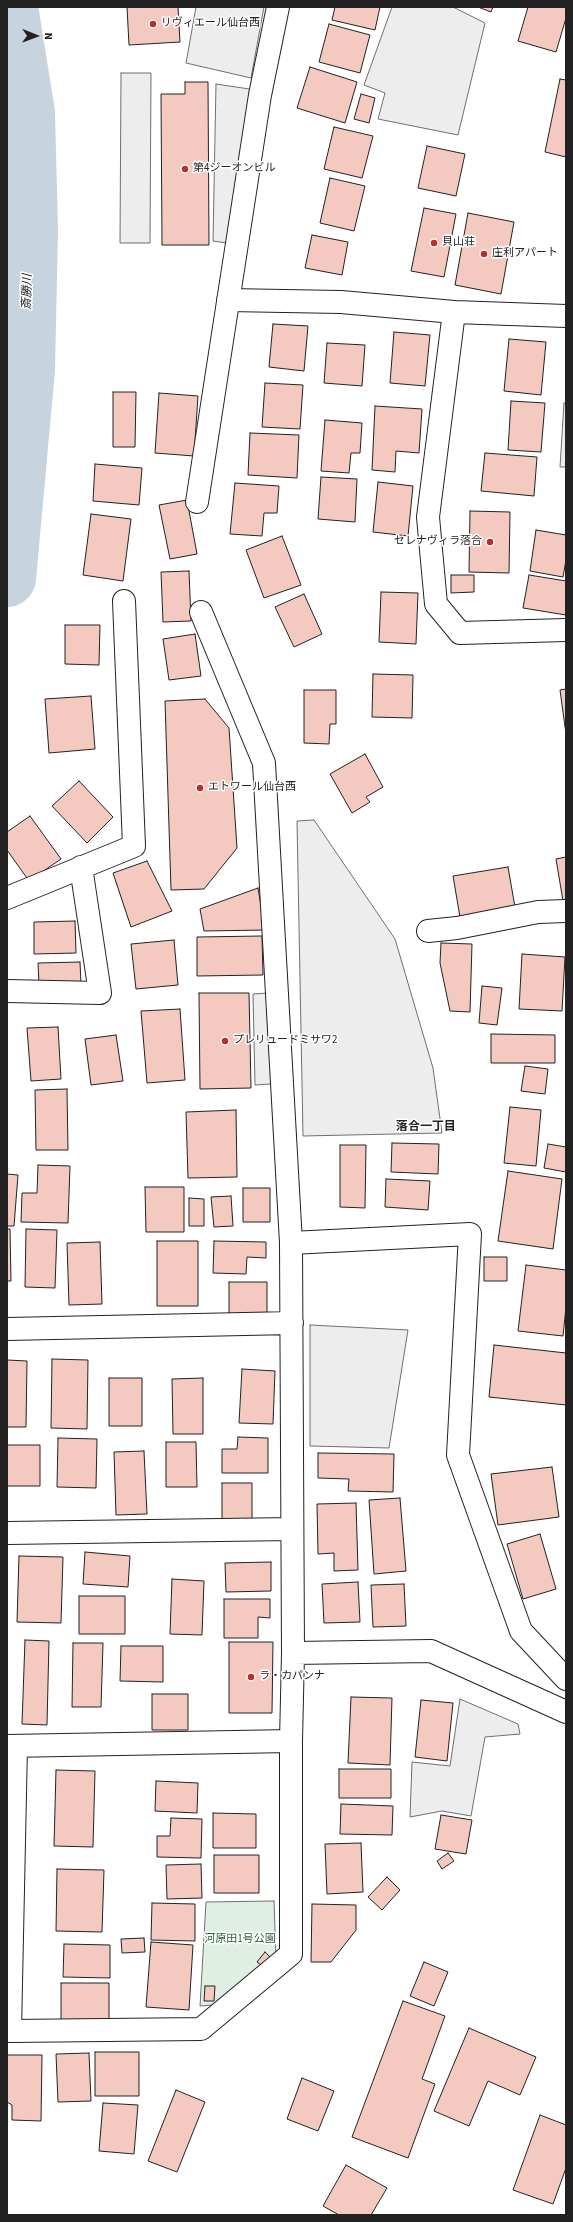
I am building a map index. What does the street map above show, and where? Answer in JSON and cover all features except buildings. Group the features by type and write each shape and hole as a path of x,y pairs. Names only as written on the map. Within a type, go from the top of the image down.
{"street":[{"path":"197,502 260,95 278,7"},
{"path":"228,300 341,302 454,312 566,316"},
{"path":"454,312 428,517 436,604 460,632 566,630"},
{"path":"7,898 134,846 124,601"},
{"path":"201,612 264,763 291,1243 293,1653 291,1741 291,1954 201,2029 10,2032 12,1746 291,1741"},
{"path":"7,991 100,993 81,867"},
{"path":"428,931 457,928 538,912 566,911"},
{"path":"291,1243 470,1234 458,1455 521,1631 566,1679"},
{"path":"7,1329 292,1323"},
{"path":"7,1533 292,1528"},
{"path":"293,1653 431,1651 566,1712"}],"green space":[{"name":"河原田1号公園","path":"274,1901 276,1958 213,2005 200,2006 206,1902"}],"shaded area":[{"path":"196,7 264,7 251,78 186,63"},
{"path":"392,7 453,7 485,23 458,135 378,119 385,93 364,85"},
{"path":"121,73 151,73 150,243 120,243"},
{"path":"216,84 256,90 233,244 213,241"},
{"path":"564,403 566,403 566,467 560,467"},
{"path":"314,820 395,939 433,1068 442,1133 303,1136 297,821"},
{"path":"268,993 271,1084 255,1085 253,994"},
{"path":"310,1325 408,1330 389,1448 310,1446"},
{"path":"460,1699 518,1724 520,1734 485,1737 471,1816 442,1811 410,1817 412,1762 450,1766"}],"waterway":[{"name":"斎勝川","path":"7,578 26,369 29,230 26,113 9,7"}],"place":[{"name":"リヴィエール仙台西","path":"153,24"},
{"name":"第4ジーオンビル","path":"185,169"},
{"name":"貝山荘","path":"434,243"},
{"name":"庄利アパート","path":"484,254"},
{"name":"セレナヴィラ落合","path":"490,542"},
{"name":"エトワール仙台西","path":"200,788"},
{"name":"プレリュードミサワ2","path":"225,1041"},
{"name":"ラ・カパンナ","path":"251,1677"}],"district":[{"name":"落合一丁目","path":"426,1127"}]}
